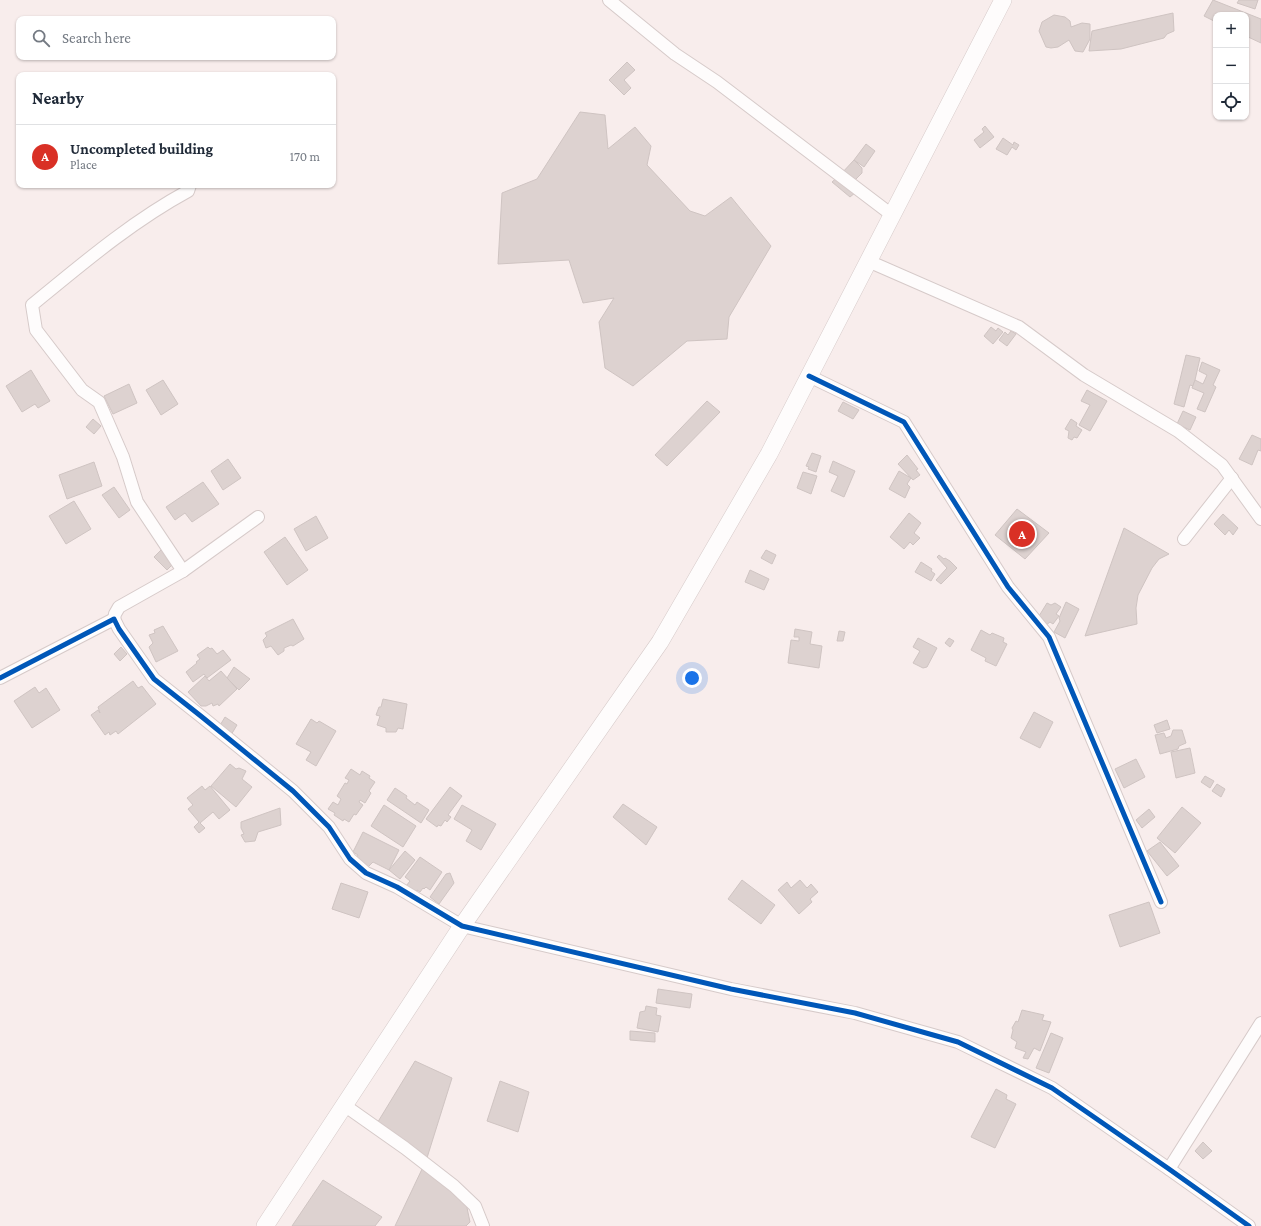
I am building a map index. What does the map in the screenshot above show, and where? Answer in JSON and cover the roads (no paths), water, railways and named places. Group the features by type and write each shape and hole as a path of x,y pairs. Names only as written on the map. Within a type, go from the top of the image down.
{"main road":[{"path":"265,1226 462,926 660,642 769,454 892,215 997,2"}],"street":[{"path":"609,0 675,54 729,91 892,215"},
{"path":"183,571 137,502 123,457 99,402 82,390 36,330 32,305 120,234 166,202 188,191 189,188"},
{"path":"868,261 1019,327 1084,375 1178,431 1222,465 1261,519"},
{"path":"809,376 904,422 1008,587 1049,637 1161,902"},
{"path":"1184,539 1232,478"},
{"path":"0,678 114,618 119,607 183,571 258,517"},
{"path":"114,618 119,629 154,679 294,791 329,828 350,859 366,873 397,887 462,926 731,989 855,1014 958,1042 1052,1088 1169,1168 1249,1226"},
{"path":"1169,1168 1261,1023"},
{"path":"344,1105 405,1148 454,1186 474,1206 483,1226"}],"place":[{"name":"Uncompleted building","path":"1022,534"}]}
